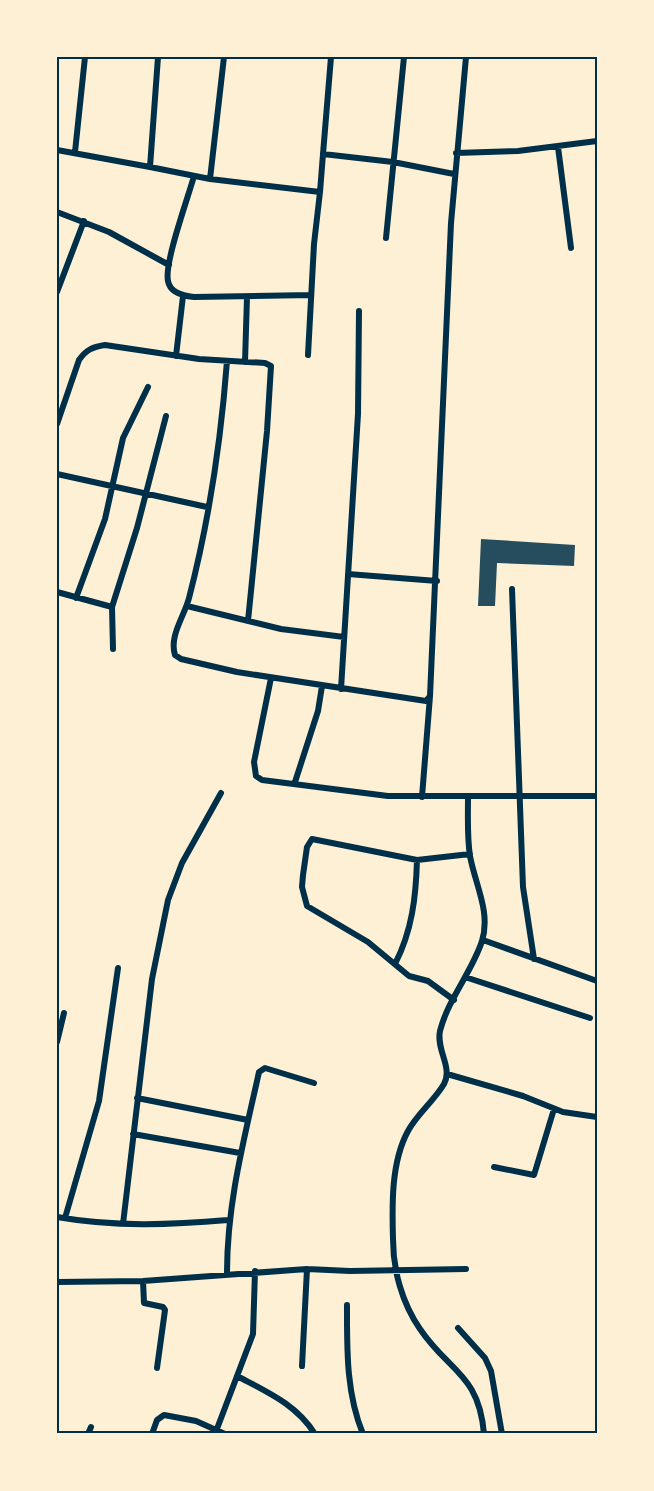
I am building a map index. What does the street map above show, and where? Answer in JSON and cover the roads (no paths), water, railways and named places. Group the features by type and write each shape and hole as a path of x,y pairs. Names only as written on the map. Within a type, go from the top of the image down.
{"street":[{"path":"75,152 85,57"},
{"path":"150,167 158,57"},
{"path":"210,179 224,57"},
{"path":"308,355 331,57"},
{"path":"386,238 404,57"},
{"path":"422,797 437,581 454,174 466,57"},
{"path":"456,153 558,147 597,141"},
{"path":"558,147 571,248"},
{"path":"57,150 194,177 320,192"},
{"path":"323,154 393,162 454,174"},
{"path":"194,177 169,265 168,280 171,289 183,296 311,295"},
{"path":"57,212 84,221 135,244 169,265"},
{"path":"57,292 84,221"},
{"path":"176,356 183,296"},
{"path":"245,362 247,297"},
{"path":"341,689 358,414 359,311"},
{"path":"57,424 79,360 86,351 105,345 176,356 265,363 271,366 248,621"},
{"path":"227,361 223,413 207,507 187,606 174,638 175,655 181,659 271,678 418,701 426,700 430,696"},
{"path":"76,598 97,544 113,488 123,438 148,387"},
{"path":"113,649 112,607 166,416"},
{"path":"57,474 207,507"},
{"path":"348,574 437,581"},
{"path":"512,590 523,887 534,959"},
{"path":"57,592 112,607"},
{"path":"187,606 281,629 344,637"},
{"path":"271,678 253,771 262,780 295,782 347,791 422,797 597,796"},
{"path":"295,782 318,711 322,686"},
{"path":"123,1224 152,979 168,900 182,863 221,793"},
{"path":"468,797 470,854 484,908 483,940 440,1031 439,1041 447,1074 444,1084 417,1117 402,1145 393,1203 396,1271 406,1305 420,1329 464,1375 475,1391 482,1411 484,1434"},
{"path":"454,1000 428,981 409,976 368,942 307,906 302,887 307,847 312,839 417,860 470,854"},
{"path":"395,964 410,927 414,907 417,860"},
{"path":"483,940 597,981"},
{"path":"65,1218 99,1101 117,968"},
{"path":"465,977 590,1018"},
{"path":"57,1042 64,1012"},
{"path":"227,1273 228,1220 240,1153 261,1070 269,1070 314,1083"},
{"path":"447,1074 523,1096 554,1109 597,1117"},
{"path":"137,1098 248,1120"},
{"path":"494,1167 534,1174 554,1109"},
{"path":"133,1134 240,1153"},
{"path":"57,1217 123,1224 168,1225 228,1220"},
{"path":"302,1366 307,1269"},
{"path":"57,1282 142,1281 227,1273 307,1269 396,1271 466,1269"},
{"path":"216,1431 253,1334 255,1271"},
{"path":"142,1281 144,1303 163,1306 165,1310 158,1368"},
{"path":"347,1305 347,1369 353,1404 363,1434"},
{"path":"458,1328 485,1359 490,1371 502,1434"},
{"path":"237,1376 284,1401 304,1417 315,1434"},
{"path":"152,1434 157,1420 164,1416 196,1421 225,1434"}]}
